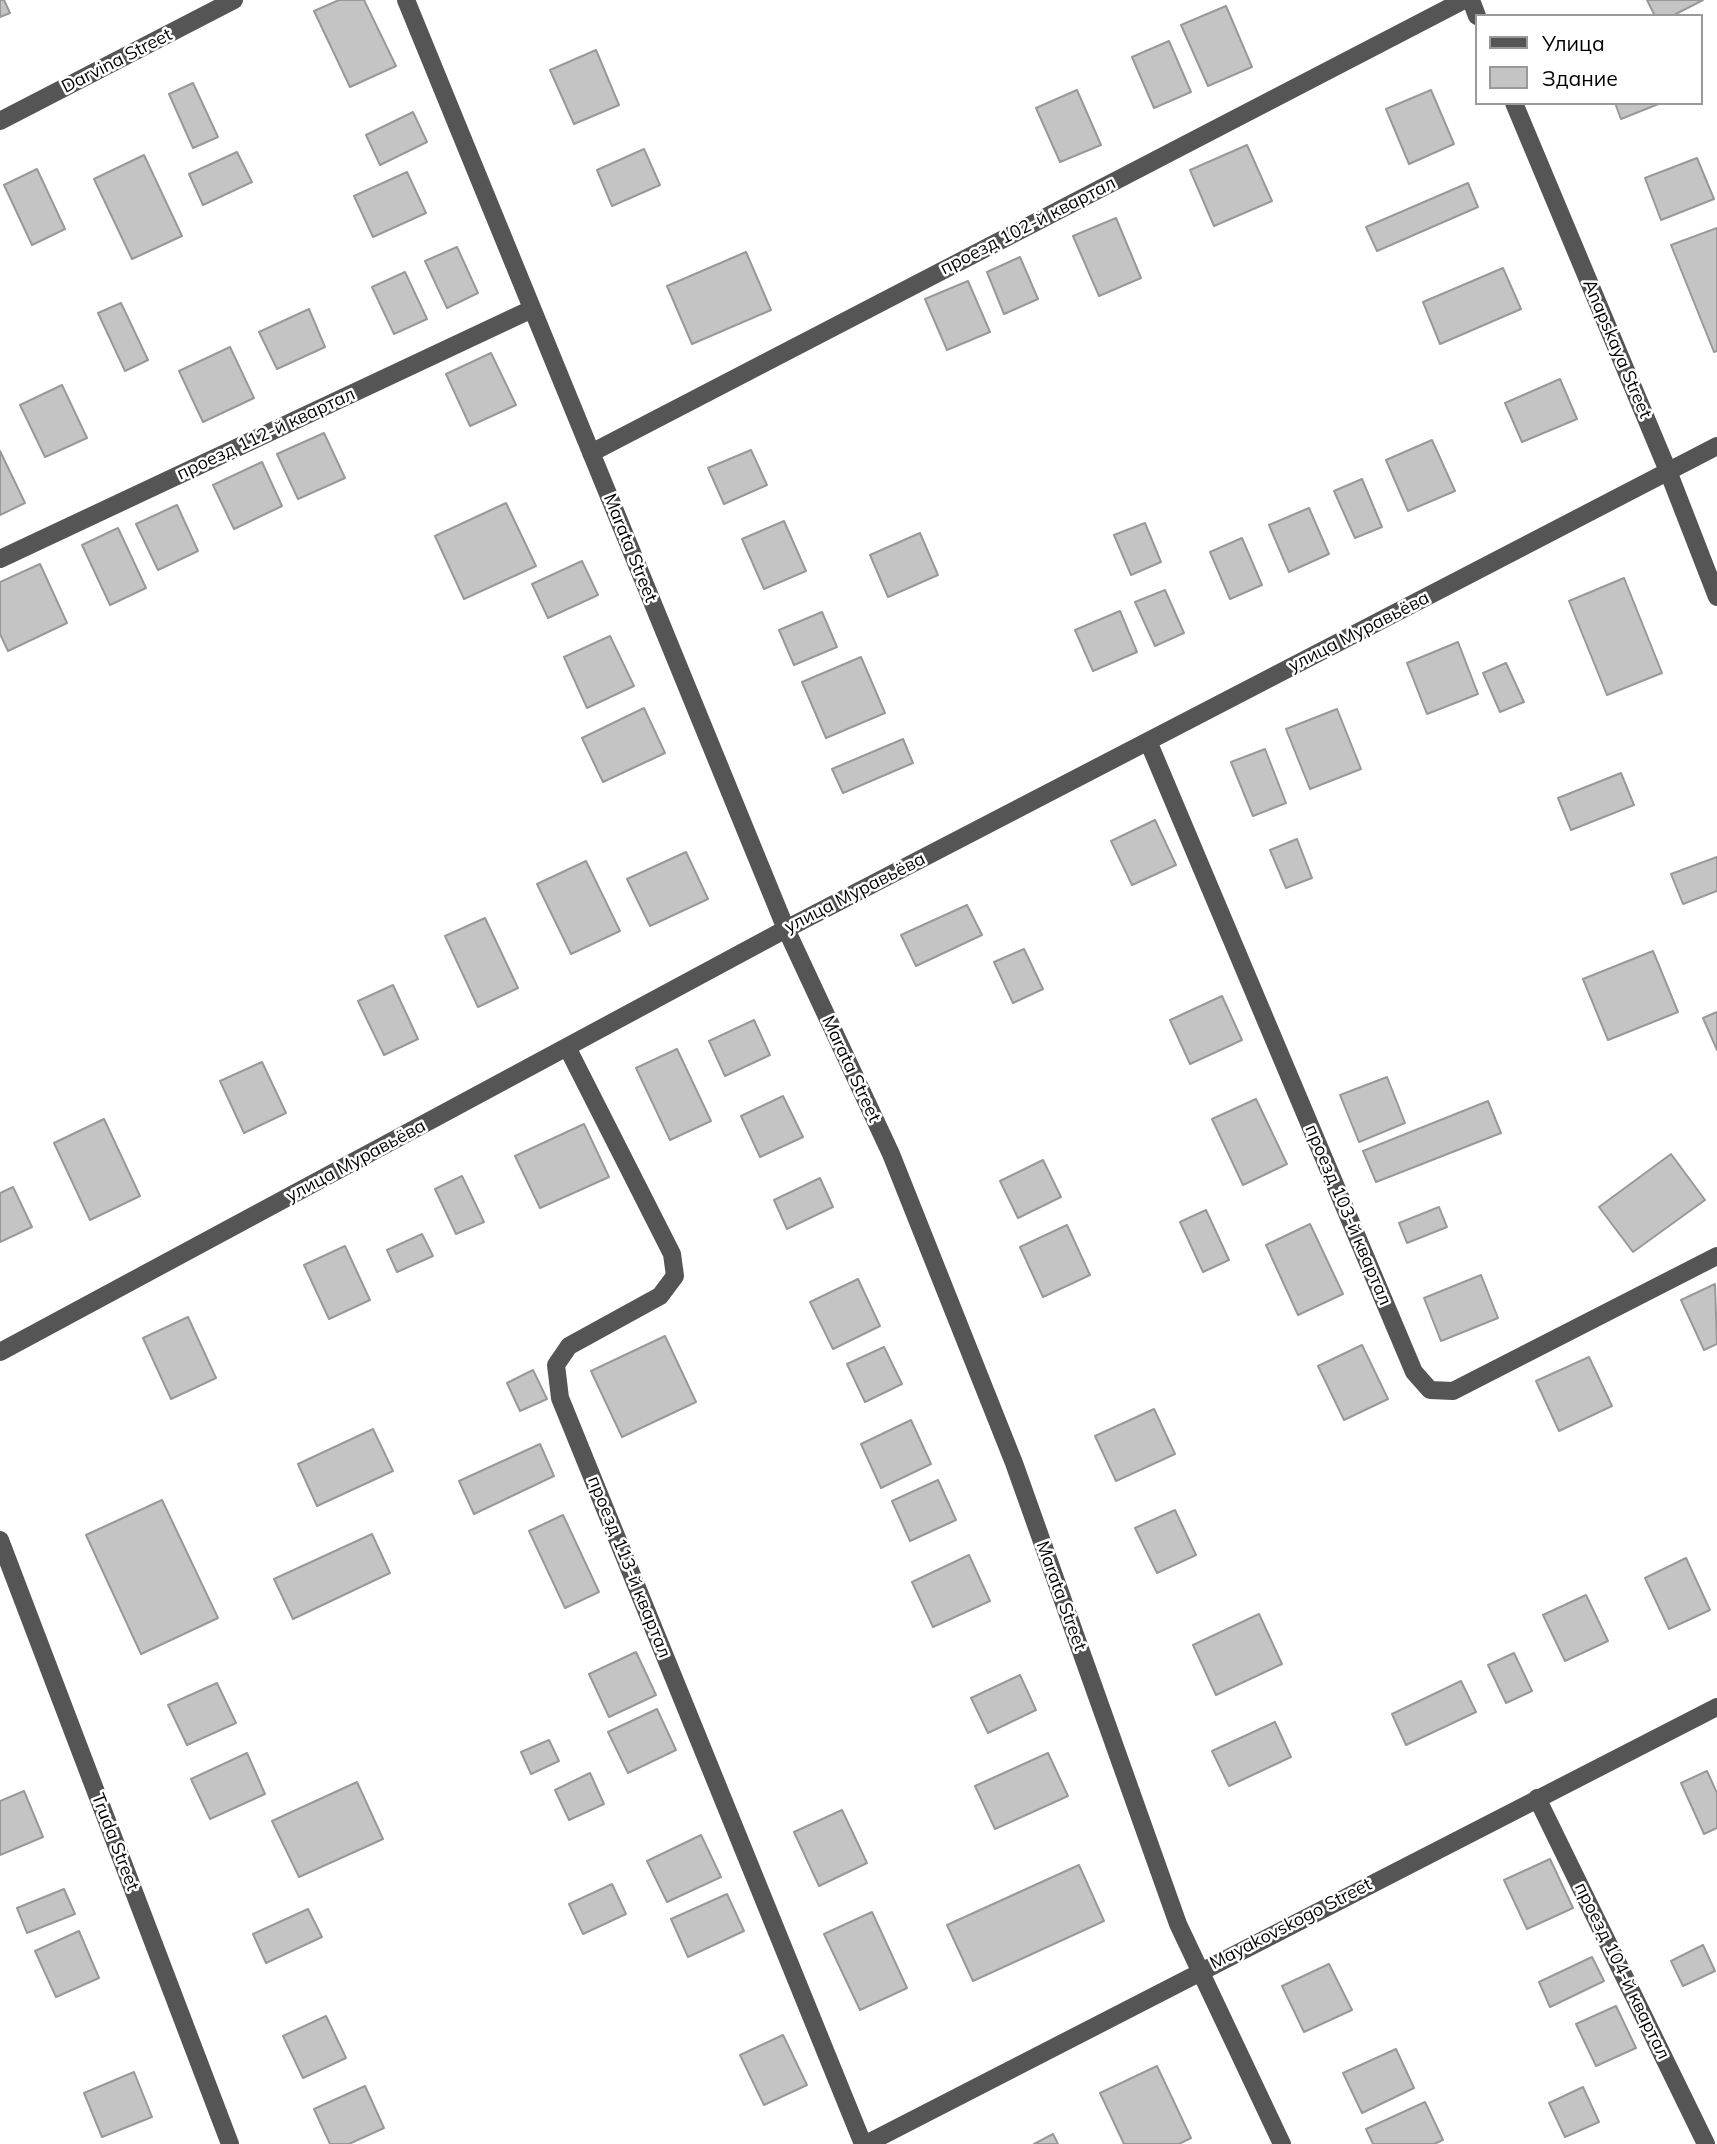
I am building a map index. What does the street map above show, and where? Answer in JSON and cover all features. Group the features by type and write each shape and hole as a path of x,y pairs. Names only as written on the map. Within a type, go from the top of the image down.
{"street":[{"name":"Darvina Street","path":"0,121 234,0"},
{"name":"Marata Street","path":"406,0 786,929 891,1154 1009,1450 1178,1924 1282,2144"},
{"name":"проезд 102-й квартал","path":"591,453 1464,0"},
{"name":"Anapskaya Street","path":"1515,105 1668,471 1717,597"},
{"name":"проезд 112-й квартал","path":"0,559 532,309"},
{"name":"улица Муравьёва","path":"0,1352 786,929 1717,446"},
{"name":"проезд 103-й квартал","path":"1148,741 1414,1372 1430,1390 1453,1391 1717,1256"},
{"name":"проезд 113-й квартал","path":"567,1047 672,1254 675,1276 660,1296 569,1346 556,1365 560,1398 864,2144"},
{"name":"Truda Street","path":"0,1540 230,2144"},
{"name":"Mayakovskogo Street","path":"864,2144 1717,1707"},
{"name":"проезд 104-й квартал","path":"1537,1798 1706,2144"}],"building":[{"path":"0,0 4,0 10,13 0,17"},
{"path":"339,0 364,0 396,66 350,87 314,11"},
{"path":"1647,0 1703,0 1676,14 1654,14"},
{"path":"1226,6 1252,67 1208,86 1181,25"},
{"path":"1169,41 1191,92 1154,108 1132,57"},
{"path":"596,50 619,105 574,124 550,70"},
{"path":"193,83 218,137 193,148 169,94"},
{"path":"1077,90 1101,145 1060,162 1036,108"},
{"path":"1431,90 1454,144 1409,164 1386,109"},
{"path":"1616,105 1656,105 1621,119"},
{"path":"413,112 427,142 380,165 366,135"},
{"path":"1247,145 1272,201 1214,226 1190,170"},
{"path":"644,149 660,185 612,206 597,170"},
{"path":"237,152 252,182 203,205 189,174"},
{"path":"144,155 182,236 132,259 94,179"},
{"path":"1697,158 1714,199 1661,220 1645,178"},
{"path":"37,169 65,229 32,245 4,185"},
{"path":"407,172 426,213 373,237 354,196"},
{"path":"1468,183 1478,207 1377,251 1366,227"},
{"path":"1116,218 1141,278 1099,296 1073,236"},
{"path":"1717,228 1717,351 1714,352 1671,245"},
{"path":"457,247 478,293 447,308 425,261"},
{"path":"746,252 771,310 692,344 667,286"},
{"path":"1020,257 1038,299 1004,314 987,272"},
{"path":"1503,268 1521,309 1440,344 1423,302"},
{"path":"405,272 427,319 394,334 372,287"},
{"path":"968,281 990,332 947,350 925,299"},
{"path":"121,303 148,360 125,371 98,313"},
{"path":"309,309 325,347 277,369 259,332"},
{"path":"230,347 254,398 203,422 179,371"},
{"path":"491,353 516,405 470,426 446,374"},
{"path":"1560,379 1577,419 1522,442 1505,403"},
{"path":"62,385 87,438 45,457 20,405"},
{"path":"324,433 345,478 298,499 277,454"},
{"path":"1432,440 1455,491 1408,511 1386,460"},
{"path":"751,450 767,485 724,504 708,468"},
{"path":"0,451 25,503 0,515"},
{"path":"262,462 282,506 234,529 213,485"},
{"path":"1362,479 1382,527 1355,538 1334,491"},
{"path":"506,503 536,566 464,599 435,536"},
{"path":"177,505 198,551 158,570 136,524"},
{"path":"1309,508 1329,554 1289,572 1269,525"},
{"path":"784,521 806,571 764,589 742,539"},
{"path":"1145,523 1161,562 1131,575 1114,535"},
{"path":"118,528 146,588 110,605 82,545"},
{"path":"920,533 938,575 888,597 870,555"},
{"path":"1242,538 1262,585 1230,599 1210,552"},
{"path":"582,561 598,595 548,618 532,584"},
{"path":"40,564 67,623 8,651 0,634 0,582"},
{"path":"1624,578 1662,673 1607,695 1569,601"},
{"path":"1165,590 1184,633 1155,646 1135,602"},
{"path":"1120,611 1137,652 1093,671 1075,630"},
{"path":"822,612 837,647 794,665 779,630"},
{"path":"610,636 634,686 587,708 564,657"},
{"path":"1458,642 1478,694 1427,714 1407,663"},
{"path":"861,657 885,713 826,738 802,682"},
{"path":"1506,663 1524,702 1500,712 1483,673"},
{"path":"644,708 665,753 603,782 582,738"},
{"path":"1337,709 1361,769 1310,789 1286,729"},
{"path":"903,739 913,763 843,793 832,769"},
{"path":"1265,749 1286,803 1253,816 1231,762"},
{"path":"1621,773 1634,805 1571,830 1558,798"},
{"path":"1155,820 1176,865 1132,885 1111,841"},
{"path":"1297,839 1312,878 1286,888 1270,850"},
{"path":"686,852 708,899 650,926 627,879"},
{"path":"1717,857 1717,891 1683,904 1671,874"},
{"path":"586,861 620,931 571,954 537,884"},
{"path":"967,905 982,935 916,966 901,935"},
{"path":"485,918 518,988 478,1007 445,936"},
{"path":"1024,949 1043,989 1013,1003 994,962"},
{"path":"1653,951 1678,1012 1608,1040 1583,979"},
{"path":"393,985 418,1039 384,1055 358,1001"},
{"path":"1222,996 1242,1040 1190,1064 1170,1020"},
{"path":"1717,1012 1717,1050 1703,1018"},
{"path":"754,1020 770,1055 725,1076 709,1041"},
{"path":"677,1049 711,1121 670,1140 636,1068"},
{"path":"262,1062 286,1113 244,1133 220,1081"},
{"path":"1387,1077 1405,1123 1359,1142 1340,1095"},
{"path":"783,1096 803,1137 760,1157 741,1116"},
{"path":"1256,1099 1287,1164 1243,1185 1212,1119"},
{"path":"1488,1101 1501,1133 1376,1182 1363,1151"},
{"path":"104,1119 140,1196 90,1220 54,1143"},
{"path":"584,1124 609,1177 540,1208 515,1156"},
{"path":"1671,1154 1705,1200 1633,1252 1599,1207"},
{"path":"1043,1160 1061,1197 1018,1218 1000,1181"},
{"path":"462,1176 484,1222 456,1234 435,1189"},
{"path":"820,1178 833,1207 787,1229 774,1200"},
{"path":"13,1187 32,1227 0,1242 0,1193"},
{"path":"1439,1207 1447,1227 1407,1243 1399,1223"},
{"path":"1206,1210 1229,1260 1203,1272 1180,1222"},
{"path":"1310,1224 1343,1294 1298,1315 1266,1245"},
{"path":"1067,1225 1090,1275 1043,1297 1020,1247"},
{"path":"422,1234 433,1256 397,1272 387,1250"},
{"path":"345,1246 370,1300 329,1319 304,1265"},
{"path":"1481,1275 1498,1318 1441,1341 1424,1298"},
{"path":"858,1279 880,1326 833,1349 810,1302"},
{"path":"1715,1284 1717,1344 1704,1350 1681,1300"},
{"path":"188,1317 216,1378 171,1399 143,1338"},
{"path":"665,1336 696,1402 622,1437 591,1371"},
{"path":"1362,1345 1388,1399 1344,1420 1318,1366"},
{"path":"884,1347 902,1384 865,1402 847,1364"},
{"path":"1589,1357 1612,1406 1559,1431 1536,1381"},
{"path":"533,1370 547,1399 520,1411 507,1383"},
{"path":"1154,1409 1175,1454 1116,1481 1095,1436"},
{"path":"911,1420 931,1464 881,1488 861,1444"},
{"path":"373,1429 393,1471 317,1506 298,1464"},
{"path":"540,1444 554,1476 474,1514 459,1481"},
{"path":"938,1480 956,1520 910,1541 892,1501"},
{"path":"162,1500 218,1618 141,1654 86,1535"},
{"path":"1175,1510 1196,1555 1157,1573 1135,1528"},
{"path":"563,1515 599,1592 565,1608 529,1531"},
{"path":"372,1534 390,1573 293,1619 274,1579"},
{"path":"969,1555 990,1601 933,1627 912,1582"},
{"path":"1686,1558 1710,1610 1669,1629 1645,1578"},
{"path":"1586,1595 1608,1641 1565,1661 1543,1615"},
{"path":"1259,1614 1282,1664 1216,1695 1193,1645"},
{"path":"636,1652 656,1695 609,1717 589,1674"},
{"path":"1514,1653 1532,1691 1506,1703 1488,1665"},
{"path":"1020,1675 1036,1710 988,1733 971,1698"},
{"path":"1461,1681 1476,1712 1406,1745 1392,1714"},
{"path":"217,1683 236,1723 187,1745 168,1705"},
{"path":"657,1709 676,1750 628,1773 608,1732"},
{"path":"1275,1722 1291,1757 1229,1786 1212,1751"},
{"path":"549,1740 559,1761 531,1774 521,1752"},
{"path":"247,1753 265,1794 210,1819 191,1779"},
{"path":"1048,1753 1068,1796 995,1829 975,1786"},
{"path":"1707,1771 1717,1793 1717,1828 1704,1834 1681,1783"},
{"path":"590,1773 604,1804 569,1820 555,1790"},
{"path":"357,1782 383,1839 299,1877 272,1821"},
{"path":"24,1791 43,1837 0,1855 0,1801"},
{"path":"842,1810 867,1863 819,1886 794,1832"},
{"path":"701,1835 721,1877 667,1902 647,1861"},
{"path":"1550,1859 1573,1908 1527,1929 1504,1880"},
{"path":"1079,1865 1104,1921 973,1981 947,1925"},
{"path":"612,1884 626,1914 583,1934 569,1904"},
{"path":"64,1889 75,1914 27,1933 17,1908"},
{"path":"727,1894 744,1931 688,1957 671,1919"},
{"path":"308,1909 322,1937 266,1963 253,1934"},
{"path":"872,1912 907,1988 860,2010 824,1934"},
{"path":"79,1931 99,1978 56,1997 35,1951"},
{"path":"1703,1945 1715,1971 1683,1986 1671,1961"},
{"path":"1592,1957 1604,1981 1550,2007 1539,1982"},
{"path":"1329,1964 1352,2010 1304,2032 1282,1986"},
{"path":"1616,2006 1636,2048 1596,2066 1576,2024"},
{"path":"326,2016 346,2058 303,2078 283,2036"},
{"path":"783,2035 807,2085 764,2105 740,2055"},
{"path":"1396,2049 1414,2088 1362,2113 1343,2073"},
{"path":"1157,2066 1191,2138 1179,2144 1124,2144 1100,2093"},
{"path":"134,2072 152,2117 102,2137 84,2093"},
{"path":"365,2086 384,2128 349,2144 330,2144 314,2109"},
{"path":"1583,2087 1599,2122 1565,2137 1549,2103"},
{"path":"1425,2102 1443,2140 1434,2144 1373,2144 1366,2129"},
{"path":"1053,2134 1058,2144 1034,2144"}]}
